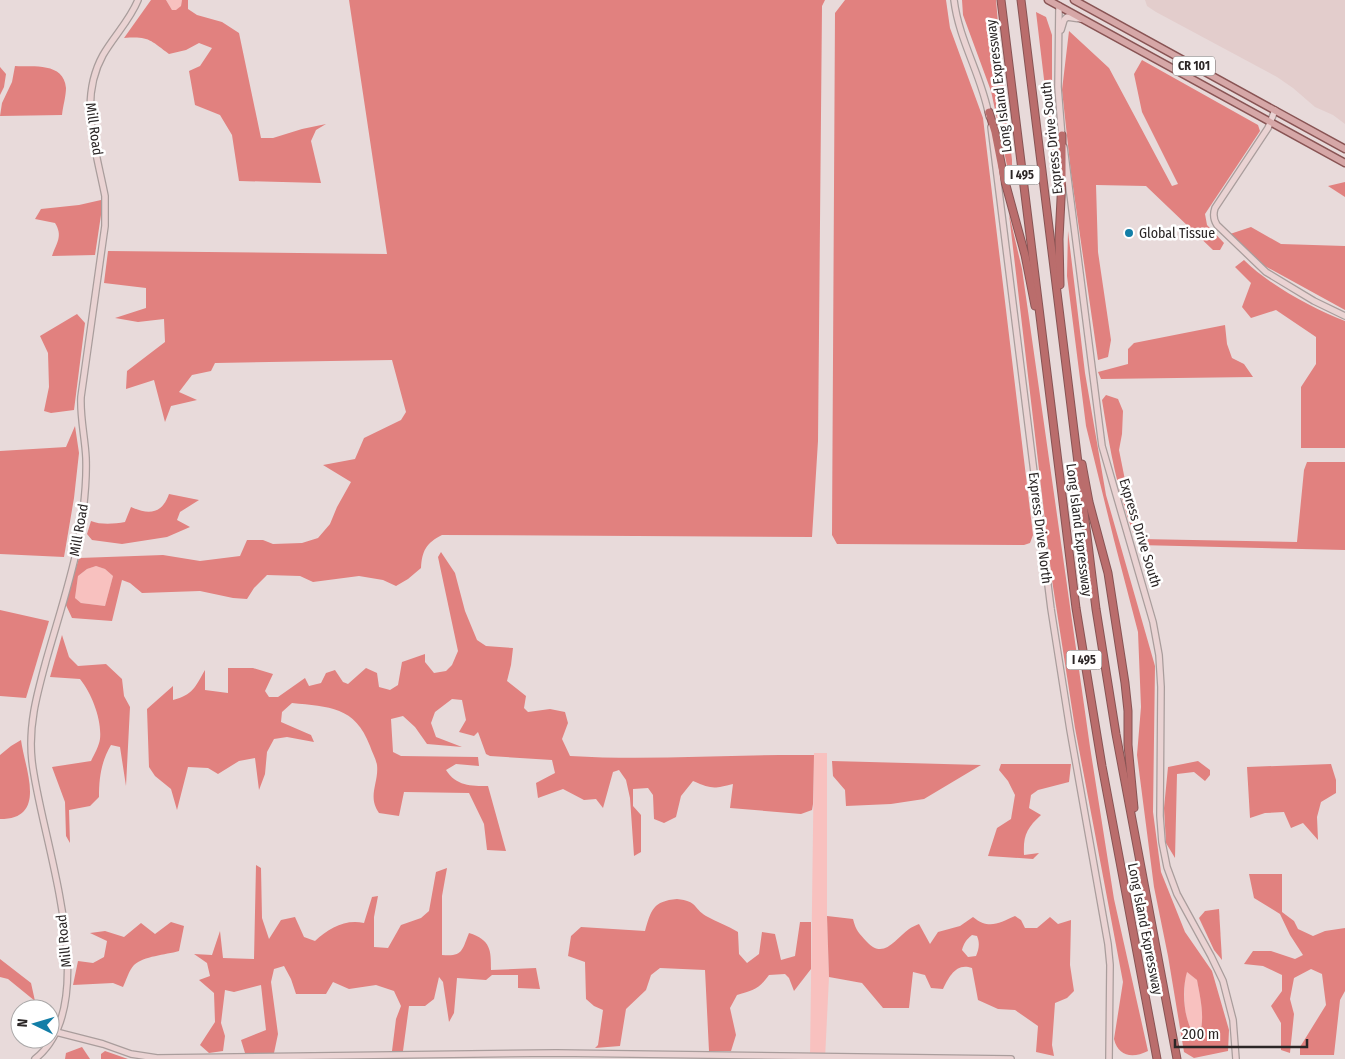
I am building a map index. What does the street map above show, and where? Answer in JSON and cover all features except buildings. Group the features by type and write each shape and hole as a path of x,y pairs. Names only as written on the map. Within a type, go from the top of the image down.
{"highway":[{"name":"Long Island Expressway","path":"1001,0 1068,545 1086,672 1103,774 1157,1059"},
{"name":"Long Island Expressway","path":"1021,0 1101,640 1176,1059"},
{"path":"988,112 1023,248 1043,340"},
{"path":"1060,316 1058,249 1062,179 1062,135"},
{"path":"1072,418 1088,497 1108,573 1125,684 1135,836"}],"main road":[{"name":"Mill Road","path":"60,1017 66,995 67,954 52,855 33,768 31,731 37,695 78,545 84,501 86,460 81,416 81,397 106,214 105,196 90,122 90,89 96,69 103,55 138,0"},
{"name":"Express Drive North","path":"954,0 960,29 988,112 1051,610 1108,944 1110,965 1109,1059"},
{"name":"CR 101","path":"1048,0 1060,3 1083,19 1345,164"},
{"name":"CR 101","path":"1074,0 1345,149"},
{"name":"Express Drive South","path":"1060,3 1058,87 1062,135 1102,446 1153,622 1159,655 1161,688 1160,826 1165,859 1173,886 1223,981 1233,1020 1236,1059"},
{"path":"1058,41 1065,19 1069,17 1083,19"},
{"path":"1275,110 1270,122 1215,208 1214,220 1266,272 1314,301 1345,316"},
{"path":"60,1033 103,1044 131,1054 157,1058 561,1053 1011,1059"},
{"name":"Mill Road","path":"35,1059 46,1049"}],"shaded area":[{"path":"151,0 166,0 172,10 176,10 181,6 182,0 188,0 188,9 197,15 222,22 239,33 261,138 273,138 326,124 316,130 311,141 321,183 239,181 232,135 220,115 195,105 189,71 200,66 212,48 199,43 186,50 169,54 144,38 124,38"},
{"path":"166,0 182,0 181,6 177,10 172,10"},
{"path":"349,0 825,0 822,6 818,441 812,537 442,535 432,541 426,548 422,557 421,568 396,586 383,580 359,576 313,582 300,576 267,575 254,588 247,599 200,591 142,593 130,583 122,580 112,621 72,618 65,603 79,558 163,555 200,561 240,556 247,540 263,540 273,544 302,543 318,538 330,524 351,482 323,465 355,459 364,438 401,420 406,412 392,360 215,363 211,371 192,375 179,392 197,400 171,406 165,422 154,380 126,389 127,371 165,342 164,319 138,322 115,318 146,308 146,288 104,283 108,251 387,254","holes":["96,566 105,569 113,576 105,606 81,603 75,598 78,576 87,569"]},
{"path":"845,0 946,0 950,28 983,118 1033,535 1030,543 1024,545 837,544 832,535 835,13"},
{"path":"962,0 996,0 1012,171 1008,170 991,91 963,15"},
{"path":"1145,0 1345,0 1345,124 1333,115 1315,107 1277,77 1156,12 1147,6"},
{"path":"1036,12 1046,17 1052,35 1052,122 1058,163 1056,180"},
{"path":"1069,31 1109,68 1172,186 1178,184 1142,112 1134,74 1142,60 1258,125 1260,131 1205,214 1207,225 1224,243 1220,250 1213,250 1146,186 1096,185 1098,252 1111,340 1108,357 1098,360 1071,173 1062,90"},
{"path":"15,66 46,68 60,74 66,88 62,115 0,116 2,103 12,82"},
{"path":"0,67 6,74 4,87 0,95"},
{"path":"1345,182 1345,197 1328,186"},
{"path":"101,200 101,215 95,255 52,256 59,232 55,223 35,219 41,209 79,205"},
{"path":"1009,214 1022,269 1090,747 1114,899 1148,1051 1136,1055 1122,1052 1114,1039 1123,982 1075,728 1052,580"},
{"path":"1251,227 1281,244 1345,246 1345,310 1263,265 1230,234"},
{"path":"1068,231 1085,373 1106,495 1155,666 1153,812 1161,872 1185,932 1212,971 1229,1030 1228,1051 1194,1058 1184,1052 1154,887 1137,755 1141,707 1138,632 1086,426 1067,276","holes":["1187,972 1197,980 1202,1006 1202,1020 1200,1033 1193,1033 1187,1019 1184,1002 1184,986"]},
{"path":"1244,260 1278,287 1319,310 1345,321 1345,448 1301,448 1301,387 1316,364 1316,337 1276,310 1251,318 1242,307 1251,283 1235,267"},
{"path":"77,314 85,323 74,410 51,413 44,411 49,387 48,353 40,336"},
{"path":"1225,325 1227,344 1232,358 1244,364 1253,377 1101,379 1098,372 1128,364 1128,349 1134,343"},
{"path":"1106,395 1118,399 1123,411 1119,450 1140,539 1297,542 1304,470 1307,462 1345,462 1345,550 1138,545 1125,509 1112,455 1102,400"},
{"path":"75,426 79,453 64,557 0,554 0,451 66,447"},
{"path":"169,494 199,500 180,512 177,520 190,527 167,537 122,544 92,540 87,534 91,521 108,524 125,522 131,507 149,512 154,511 163,506"},
{"path":"441,552 455,573 465,611 477,640 486,646 513,648 507,681 526,696 524,708 528,712 550,709 565,712 568,723 562,739 570,756 631,758 814,755 812,810 801,814 730,808 733,784 713,787 704,786 693,781 681,796 676,817 664,823 654,819 653,795 648,788 633,789 633,806 641,815 641,852 634,856 630,798 626,780 619,770 613,772 603,808 596,799 584,800 563,789 538,798 536,783 555,773 552,760 490,756 486,754 478,732 474,736 459,732 466,720 462,700 452,699 435,712 431,723 436,737 462,747 427,744 415,727 403,716 391,719 393,752 401,756 478,757 479,766 456,764 446,770 454,779 464,784 488,786 506,851 487,850 484,824 469,793 404,792 399,816 379,813 374,801 377,765 364,733 357,723 348,716 339,711 318,706 292,703 282,712 281,722 311,735 314,742 287,737 274,739 267,752 265,774 259,790 255,758 239,761 218,774 208,768 188,767 177,810 171,789 155,776 149,767 147,709 173,686 173,700 185,696 196,686 205,670 205,690 228,693 228,668 253,668 273,674 265,691 269,697 278,697 305,678 309,686 321,683 326,673 335,670 343,682 348,684 366,668 377,673 379,687 390,690 398,685 402,662 425,654 425,662 434,673 446,671 452,665 458,651 438,557"},
{"path":"96,566 105,569 113,576 105,606 81,603 75,598 78,576 87,569"},
{"path":"0,610 49,621 26,698 0,696"},
{"path":"62,635 69,657 78,666 106,664 122,679 124,696 130,707 126,786 120,747 111,745 101,770 99,797 90,806 69,810 70,843 66,836 65,802 52,767 91,761 99,745 100,732 95,708 80,679 50,677"},
{"path":"21,740 29,778 29,802 24,811 15,817 0,819 0,755"},
{"path":"814,753 827,753 829,977 825,1059 810,1059"},
{"path":"832,761 981,765 924,799 891,804 846,806 845,790 833,776"},
{"path":"1198,761 1210,770 1210,775 1205,781 1194,772 1177,774 1175,858 1166,843 1164,808 1168,767"},
{"path":"1001,764 1071,764 1069,782 1038,790 1031,795 1029,808 1041,815 1029,828 1024,842 1024,855 1039,853 1033,859 988,856 997,828 1011,819 1015,795 1008,781 999,770"},
{"path":"1331,764 1336,780 1336,793 1321,802 1317,817 1318,840 1303,823 1291,828 1284,812 1265,813 1250,818 1247,767"},
{"path":"256,865 261,868 262,918 269,939 281,920 295,917 304,937 315,941 326,932 338,926 350,922 364,923 372,897 378,896 374,917 374,947 388,948 401,925 421,918 429,911 436,872 447,868 442,896 442,955 454,955 461,951 469,933 486,943 490,951 491,970 536,968 540,989 518,988 518,975 492,975 486,980 457,978 454,1013 449,1022 443,982 439,977 434,999 425,1006 409,1006 403,1051 392,1051 396,1019 401,1006 394,991 376,985 349,989 333,982 326,994 296,994 284,966 274,969 271,982 278,1034 274,1053 245,1053 241,1040 266,1030 261,985 234,992 225,990 221,1023 225,1036 223,1051 209,1053 200,1045 215,1022 214,993 199,980 210,976 207,963 194,954 212,955 220,931 223,958 254,959"},
{"path":"1249,874 1282,874 1282,912 1294,921 1298,929 1313,936 1325,931 1345,928 1345,991 1340,1000 1334,1055 1300,1055 1300,1047 1326,1005 1322,974 1311,969 1294,978 1290,999 1294,1014 1290,1053 1281,1050 1281,1023 1271,1006 1282,991 1282,975 1263,966 1244,964 1253,951 1271,951 1295,959 1303,955 1290,935 1280,914 1254,898"},
{"path":"677,899 689,901 706,916 738,932 739,954 747,963 759,954 762,932 775,934 781,960 795,956 800,922 811,922 811,969 794,991 789,978 785,974 769,975 755,989 737,995 730,1008 736,1035 731,1051 709,1051 705,970 660,968 651,975 646,990 626,1009 620,1046 595,1048 598,1045 603,1010 594,1006 586,999 585,962 568,956 571,936 581,927 645,931 651,912 658,904"},
{"path":"1219,909 1222,960 1214,950 1199,918 1205,911"},
{"path":"827,916 853,919 857,929 867,942 879,949 889,946 909,929 919,924 930,944 938,932 960,926 973,917 984,923 994,924 1015,916 1021,920 1025,928 1037,928 1050,917 1058,924 1071,920 1070,965 1074,991 1067,998 1055,1003 1052,1045 1054,1056 1036,1052 1038,1026 1015,1010 998,1009 978,1000 972,968 962,967 957,969 943,989 931,988 925,975 913,972 909,1008 883,1008 862,983 829,977","holes":["972,935 977,936 979,946 976,956 968,957 962,950 964,945"]},
{"path":"171,922 184,926 179,951 138,962 131,970 123,987 113,983 73,985 78,961 93,963 104,957 107,941 90,933 105,931 124,937 141,923 155,934"},
{"path":"0,959 31,983 35,999 8,979 0,977"},
{"path":"1186,971 1197,980 1202,1013 1200,1033 1193,1033 1185,1011"},
{"path":"82,1047 90,1059 65,1059 66,1053"},
{"path":"105,1051 128,1059 101,1059 101,1054"}],"place":[{"name":"Global Tissue","path":"1129,233"}]}
